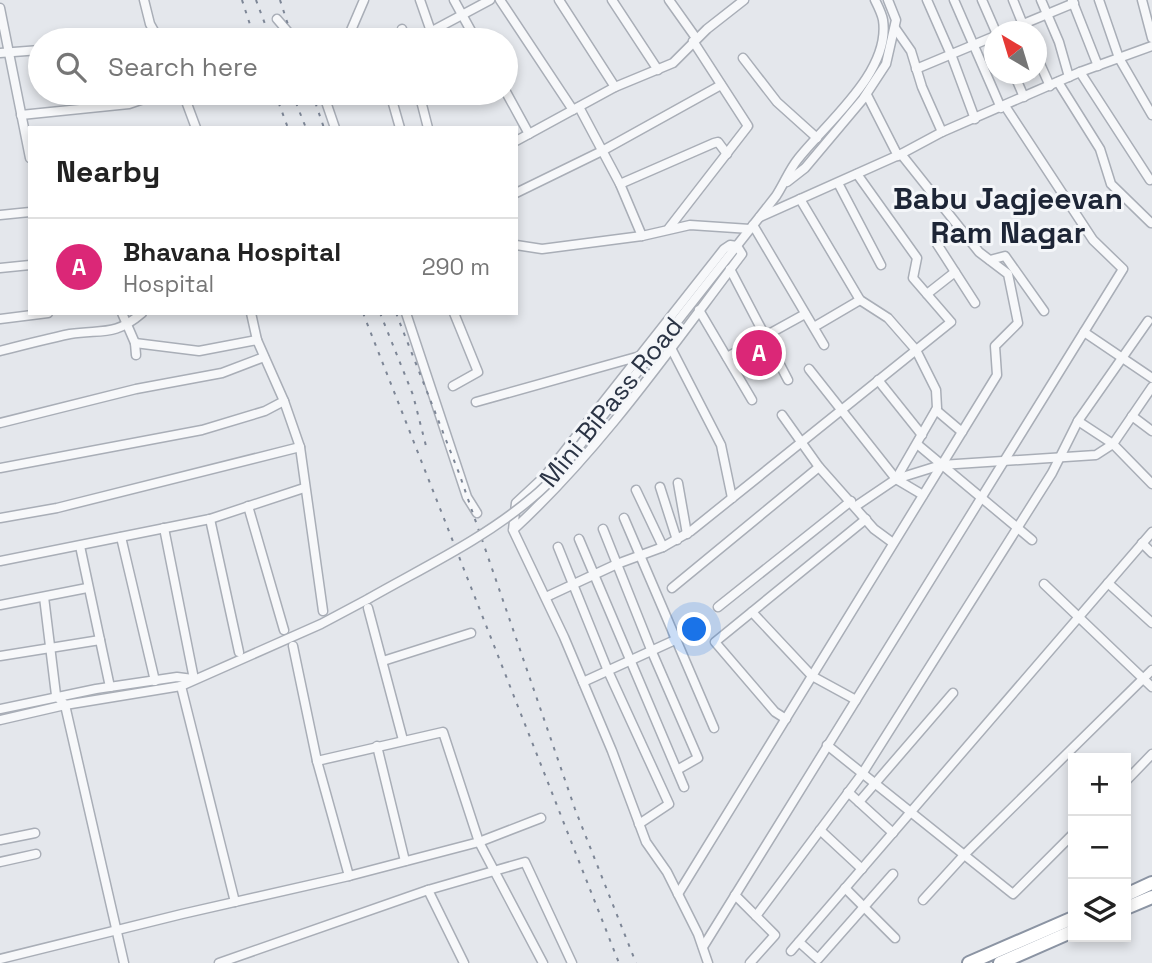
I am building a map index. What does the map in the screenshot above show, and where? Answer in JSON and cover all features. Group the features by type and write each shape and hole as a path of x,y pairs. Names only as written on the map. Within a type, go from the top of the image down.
{"highway":[{"path":"1131,893 1152,883"},
{"path":"1131,906 1152,897"},
{"path":"969,963 1068,920"},
{"path":"1000,963 1068,933"}],"street":[{"path":"144,0 152,28"},
{"path":"352,28 364,0"},
{"path":"420,0 431,28"},
{"path":"454,0 469,28"},
{"path":"438,28 489,0"},
{"path":"500,0 576,108 602,151 620,184 642,236"},
{"path":"559,0 615,88"},
{"path":"612,0 658,70"},
{"path":"669,0 748,126 669,228"},
{"path":"728,0 733,8"},
{"path":"518,140 615,88 673,63 694,40 744,0"},
{"name":"Mini BiPass Road","path":"0,709 56,695 177,677 194,679 321,624 499,524 535,496 570,459 737,246 783,185 797,160 861,87 881,48 883,20 875,0"},
{"path":"783,185 805,168 867,95 886,64 895,28 888,0"},
{"path":"927,0 975,119"},
{"path":"702,947 1123,269 1093,240 1003,107 954,0"},
{"path":"982,0 990,21"},
{"path":"1013,0 1022,21"},
{"path":"1041,0 1059,42 1069,77"},
{"path":"1099,0 1119,58 1152,115"},
{"path":"1142,0 1152,38"},
{"path":"1036,21 1073,1 1098,66"},
{"path":"0,8 28,148"},
{"path":"277,19 285,28"},
{"path":"895,28 911,51 942,132"},
{"path":"916,69 984,40"},
{"path":"518,245 542,249 642,236 690,225 754,224 942,132 1080,72 1152,46"},
{"path":"0,53 28,51"},
{"path":"743,58 777,102 817,138"},
{"path":"1047,72 1100,149 1111,184 1151,223"},
{"path":"1080,72 1150,180"},
{"path":"1018,84 1024,97"},
{"path":"518,192 602,151 721,85"},
{"path":"678,894 997,375 995,346 1018,323 1008,274 979,252 899,155 867,95"},
{"path":"21,115 119,105"},
{"path":"187,105 194,126"},
{"path":"327,105 334,126"},
{"path":"393,105 399,126"},
{"path":"422,105 427,126"},
{"path":"513,105 530,134"},
{"path":"620,184 714,143 718,142 727,154"},
{"path":"546,597 687,534 951,322 913,278 917,258 857,174"},
{"path":"838,183 881,265"},
{"path":"800,200 860,300 888,318 916,350 936,390 936,410 896,480"},
{"path":"0,215 28,212"},
{"path":"754,224 824,345"},
{"path":"937,244 975,303"},
{"path":"513,530 547,499 592,449 742,254 737,246 730,245 724,249 545,476 516,503 513,530 583,682 646,842 667,872 708,963"},
{"path":"990,260 1005,256 1044,311"},
{"path":"0,268 28,265"},
{"path":"730,269 788,380"},
{"path":"928,294 955,272"},
{"path":"814,327 860,300"},
{"path":"699,310 752,400"},
{"path":"727,357 805,314"},
{"path":"0,319 32,315"},
{"path":"123,315 135,343 136,355"},
{"path":"0,351 67,335 103,332 127,326 140,315"},
{"path":"251,315 257,340 284,401 300,447 323,611"},
{"path":"407,315 467,497 477,513"},
{"path":"453,386 478,372 455,315"},
{"path":"756,916 862,774 1052,473 1078,421 1149,321"},
{"path":"1084,332 1152,378"},
{"path":"135,343 199,351 257,340"},
{"path":"671,348 721,445 732,498"},
{"path":"476,402 640,356"},
{"path":"0,423 136,389 222,373 264,358"},
{"path":"809,369 896,480 923,495"},
{"path":"878,380 922,435"},
{"path":"718,607 853,504 896,480 942,465 1096,455 1113,444 1152,387"},
{"path":"0,468 202,430 265,411 284,401"},
{"path":"936,410 962,432"},
{"path":"782,415 819,467 874,529 893,543"},
{"path":"1132,416 1152,431"},
{"path":"1078,421 1113,444 1152,484"},
{"path":"917,444 1032,540"},
{"path":"0,518 57,508 300,447"},
{"path":"672,588 819,467"},
{"path":"678,483 687,534"},
{"path":"660,487 677,540"},
{"path":"0,561 210,519 304,488"},
{"path":"636,490 663,547"},
{"path":"248,506 284,630"},
{"path":"624,518 713,728"},
{"path":"210,519 239,652"},
{"path":"786,719 775,712 715,642 866,519"},
{"path":"0,720 65,705 181,686 194,679 164,528"},
{"path":"603,529 698,758 677,770"},
{"path":"791,951 1152,532"},
{"path":"121,537 155,681"},
{"path":"579,539 684,787"},
{"path":"1142,543 1152,553"},
{"path":"80,546 110,687"},
{"path":"558,547 608,671 669,804 639,824"},
{"path":"1108,583 1152,623"},
{"path":"1044,584 1152,687"},
{"path":"0,605 88,588"},
{"path":"44,597 56,695 65,705 124,963"},
{"path":"368,608 403,740"},
{"path":"752,612 812,676 856,700"},
{"path":"383,661 471,633"},
{"path":"0,656 100,640"},
{"path":"583,682 675,640"},
{"path":"293,646 317,761 349,876"},
{"path":"923,900 965,854 1152,670"},
{"path":"181,686 234,902"},
{"path":"859,802 953,693"},
{"path":"317,761 443,732 479,842 543,963"},
{"path":"827,745 1013,894 1068,839"},
{"path":"377,746 405,861"},
{"path":"1131,776 1152,754"},
{"path":"848,792 892,833"},
{"path":"0,959 349,876 479,842 541,818"},
{"path":"821,830 862,869"},
{"path":"0,840 34,833"},
{"path":"0,862 36,854"},
{"path":"219,963 428,890 525,862 572,963"},
{"path":"799,942 818,959 893,874"},
{"path":"845,888 865,905 895,938"},
{"path":"428,890 464,963"},
{"path":"735,895 775,935 750,963"}],"railway":[{"path":"242,0 251,28"},
{"path":"256,0 266,28"},
{"path":"280,0 289,28"},
{"path":"279,105 287,126"},
{"path":"297,105 305,126"},
{"path":"316,105 323,126"},
{"path":"364,315 619,963"},
{"path":"381,315 413,395 426,446"},
{"path":"397,315 459,473 575,809 636,963"}],"place":[{"name":"Bhavana Hospital","path":"759,353"}],"district":[{"name":"Babu Jagjeevan Ram Nagar","path":"1008,215"}]}
